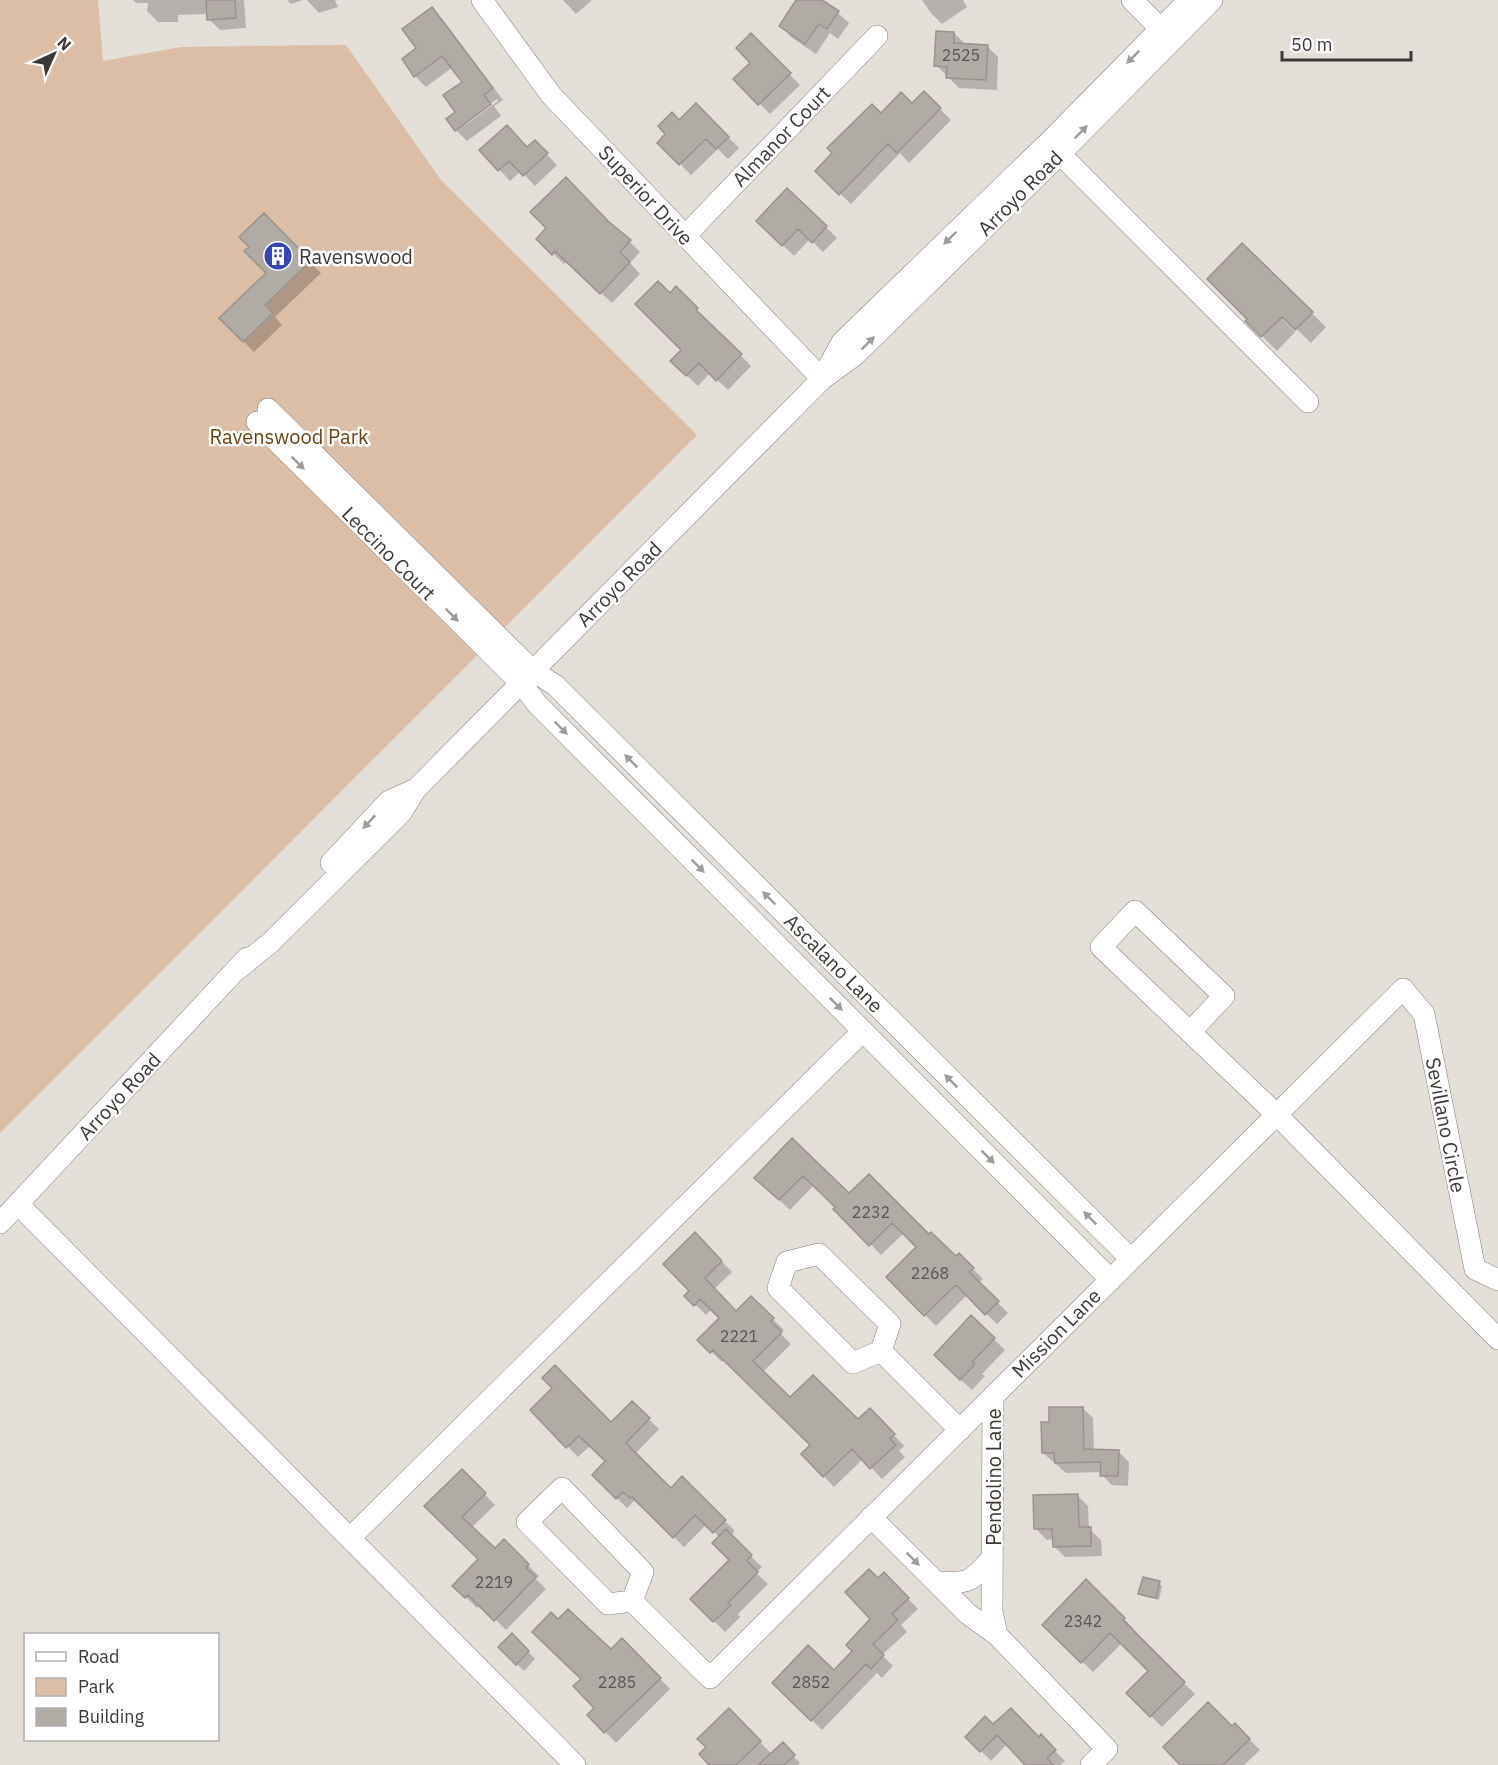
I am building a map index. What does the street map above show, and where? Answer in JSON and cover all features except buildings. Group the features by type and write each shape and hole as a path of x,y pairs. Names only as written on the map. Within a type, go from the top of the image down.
{"street":[{"name":"Superior Drive","path":"482,0 551,95 822,379"},
{"path":"1132,0 1167,34"},
{"name":"Arroyo Road","path":"1167,34 1189,0"},
{"name":"Arroyo Road","path":"0,1223 238,969 270,944 401,813 416,789 822,379 842,342 1054,148 1167,34 1212,0"},
{"name":"Almanor Court","path":"685,236 878,36"},
{"path":"1054,148 1308,402"},
{"name":"Leccino Court","path":"263,416 528,678"},
{"name":"Ascalano Lane","path":"528,678 537,704 1111,1280"},
{"name":"Ascalano Lane","path":"528,678 555,686 1131,1259"},
{"path":"1190,1032 1224,996 1135,911 1101,947 1276,1115 1498,1339"},
{"name":"Mission Lane","path":"632,1601 710,1678 1403,989"},
{"name":"Sevillano Circle","path":"1403,989 1424,1014 1475,1269"},
{"path":"350,1538 863,1031"},
{"path":"18,1204 575,1765"},
{"path":"819,1254 890,1324 881,1350 853,1363 778,1288 787,1262 819,1254"},
{"path":"1440,1281 1475,1269 1498,1280"},
{"path":"881,1350 960,1430"},
{"name":"Pendolino Lane","path":"993,1396 992,1611 997,1635"},
{"path":"561,1488 643,1572 632,1601 608,1604 527,1522 561,1488"},
{"path":"871,1517 968,1614 997,1635 1107,1749 1091,1765"},
{"name":"Pendolino Lane","path":"936,1582 969,1581 992,1557"}],"green space":[{"name":"Ravenswood Park","path":"0,0 98,0 103,61 181,47 346,45 441,180 697,435 0,1133"}],"place":[{"name":"Ravenswood","path":"278,256"}]}
